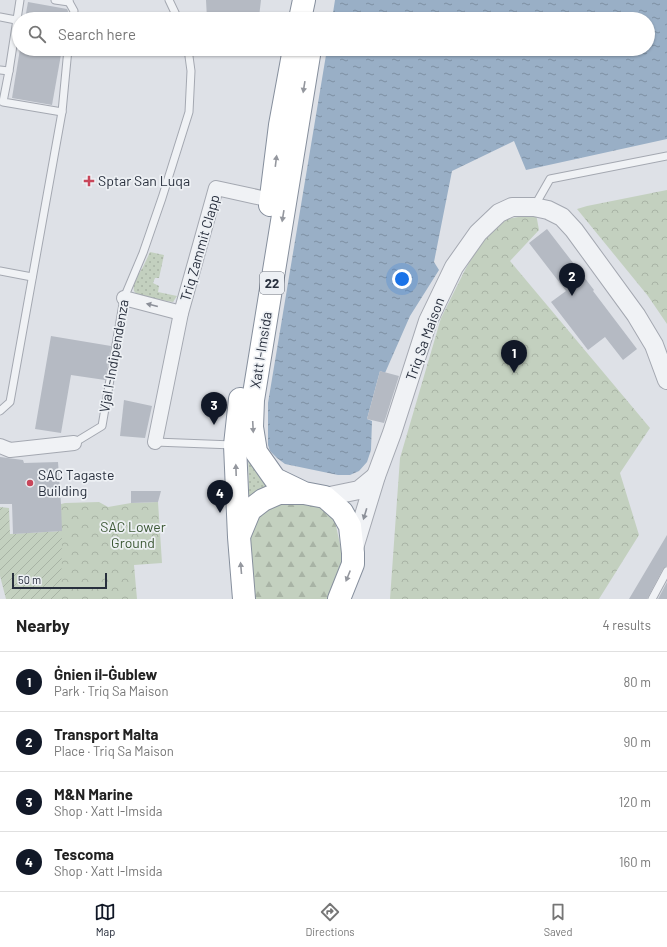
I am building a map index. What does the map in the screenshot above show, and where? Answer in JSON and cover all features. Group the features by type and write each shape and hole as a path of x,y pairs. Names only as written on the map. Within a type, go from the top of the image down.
{"highway":[{"path":"301,12 304,0"},
{"path":"316,12 318,0"},
{"name":"Xatt l-Imsida","path":"244,599 239,537 235,445 246,348 271,200 280,125 293,56"},
{"name":"Xatt l-Imsida","path":"309,56 253,400 252,427 256,452 275,479 304,493 326,497"},
{"path":"239,537 250,510 263,500 279,493 304,493"},
{"path":"326,497 342,512 350,526 353,564 339,599"}],"street":[{"name":"Triq Zammit Clapp","path":"155,442 181,313 216,188 271,200"},
{"name":"Triq Sa Maison","path":"352,553 428,321 454,267 478,233 499,213 512,207 534,207 548,210 562,217 574,230 636,315 654,345 667,380"},
{"name":"Triq Zammit Clapp","path":"124,298 181,313"},
{"path":"5,448 74,443"},
{"path":"326,497 359,490 376,476"}],"lane":[{"path":"18,12 20,0"},
{"path":"55,0 69,1 74,12"},
{"path":"170,0 175,12"},
{"path":"0,17 12,19"},
{"path":"12,49 3,102 62,112"},
{"path":"0,411 10,402 62,112 67,56"},
{"name":"Vjal l-Indipendenza","path":"74,443 102,426 124,298 143,253 189,112 191,71 189,56"},
{"path":"0,70 9,71"},
{"path":"534,207 550,179 667,156"},
{"path":"0,271 32,277"},
{"path":"155,442 235,445"},
{"path":"652,599 667,571"}],"green space":[{"path":"667,190 667,324 648,296 577,209"},
{"path":"536,214 539,230 510,261 650,428 620,473 639,535 599,599 390,599 400,458 441,318 466,268 489,229 507,219"},
{"path":"150,252 164,255 159,278 155,278 153,283 159,286 158,292 177,296 173,302 138,296 134,291 133,283"},
{"path":"248,439 271,488 249,499"},
{"path":"279,500 313,503 334,517 344,562 327,599 253,599 248,530 267,506"},
{"name":"SAC Lower Ground","path":"99,502 108,507 131,503 158,502 162,563 134,565 137,599 61,599 61,504"},
{"path":"0,507 9,508 10,534 62,531 61,599 6,599 0,576"}],"water":[{"path":"335,0 667,0 667,139 526,170 514,141 452,171 434,262 439,270 410,316 385,373 380,371 367,419 372,421 371,450 367,462 359,471 350,475 338,475 285,464 270,451 268,445 268,403 326,56 655,56 655,12 333,12"}],"building":[{"path":"206,0 261,0 260,12 207,12"},
{"path":"28,2 67,9 68,11 68,12 26,12"},
{"path":"19,56 61,56 52,105 12,98"},
{"path":"547,229 637,349 623,360 605,337 588,350 551,302 566,291 529,243"},
{"path":"51,336 111,346 105,380 71,375 61,433 35,429"},
{"path":"380,371 399,376 384,423 367,419"},
{"path":"124,400 152,406 145,438 120,436"},
{"name":"SAC Tagaste Building","path":"0,457 23,460 24,463 58,462 62,531 13,534 12,504 0,504"},
{"path":"131,491 161,491 158,502 131,503"},
{"path":"667,535 667,566 663,569 647,599 629,599"},
{"path":"667,582 667,599 658,599"}],"place":[{"name":"Sptar San Luqa","path":"89,181"},
{"name":"Transport Malta","path":"572,296"},
{"name":"Ġnien il-Ġublew","path":"514,373"},
{"name":"M&N Marine","path":"214,425"},
{"name":"SAC Tagaste Building","path":"30,483"},
{"name":"Tescoma","path":"220,513"}]}
